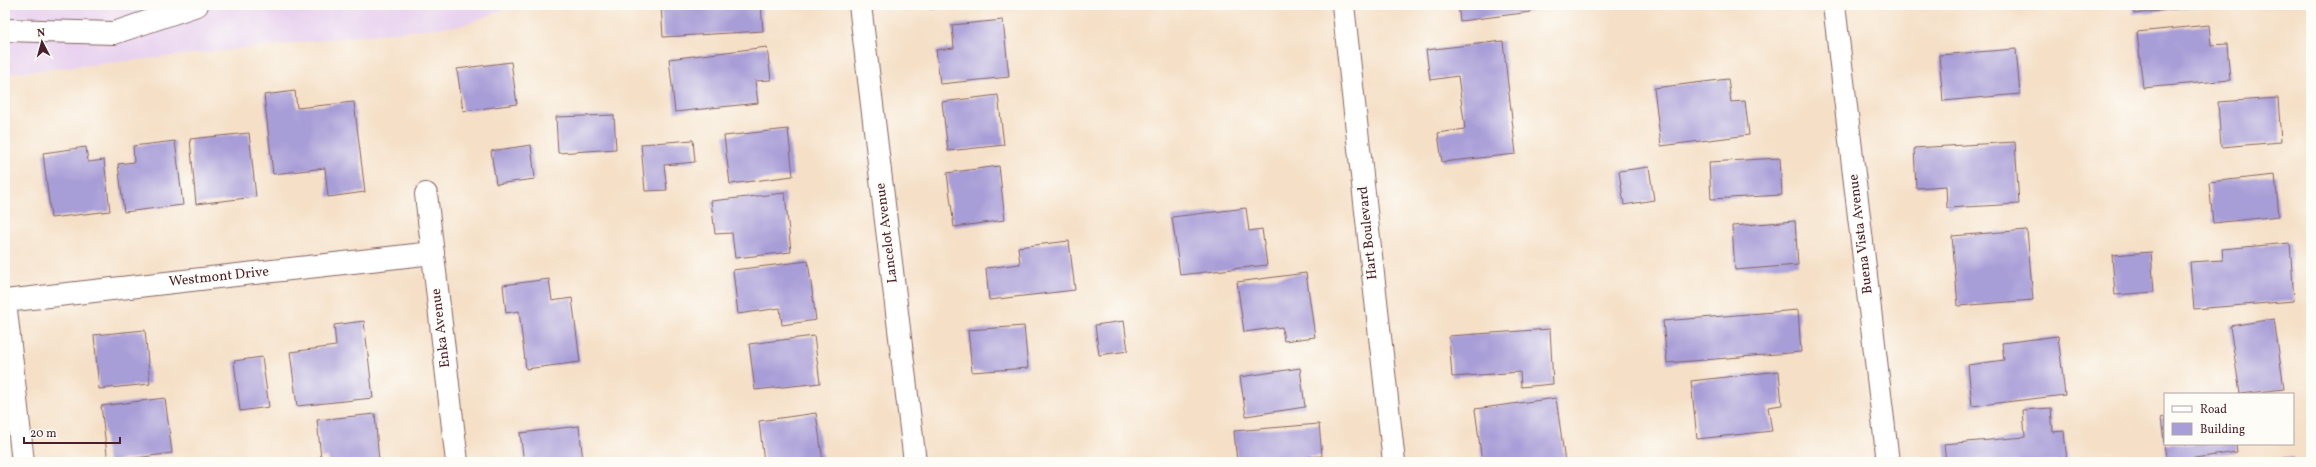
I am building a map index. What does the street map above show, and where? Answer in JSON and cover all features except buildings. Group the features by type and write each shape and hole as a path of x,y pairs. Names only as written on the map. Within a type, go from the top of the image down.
{"street":[{"path":"5,30 114,33 197,5"},
{"name":"Lancelot Avenue","path":"860,5 914,462"},
{"name":"Hart Boulevard","path":"1343,5 1394,462"},
{"name":"Buena Vista Avenue","path":"1834,5 1888,462"},
{"name":"Enka Avenue","path":"426,194 457,462"},
{"name":"Westmont Drive","path":"5,301 433,253"},
{"path":"5,301 23,462"}],"shaded area":[{"path":"5,5 516,5 463,25 5,74"}]}
